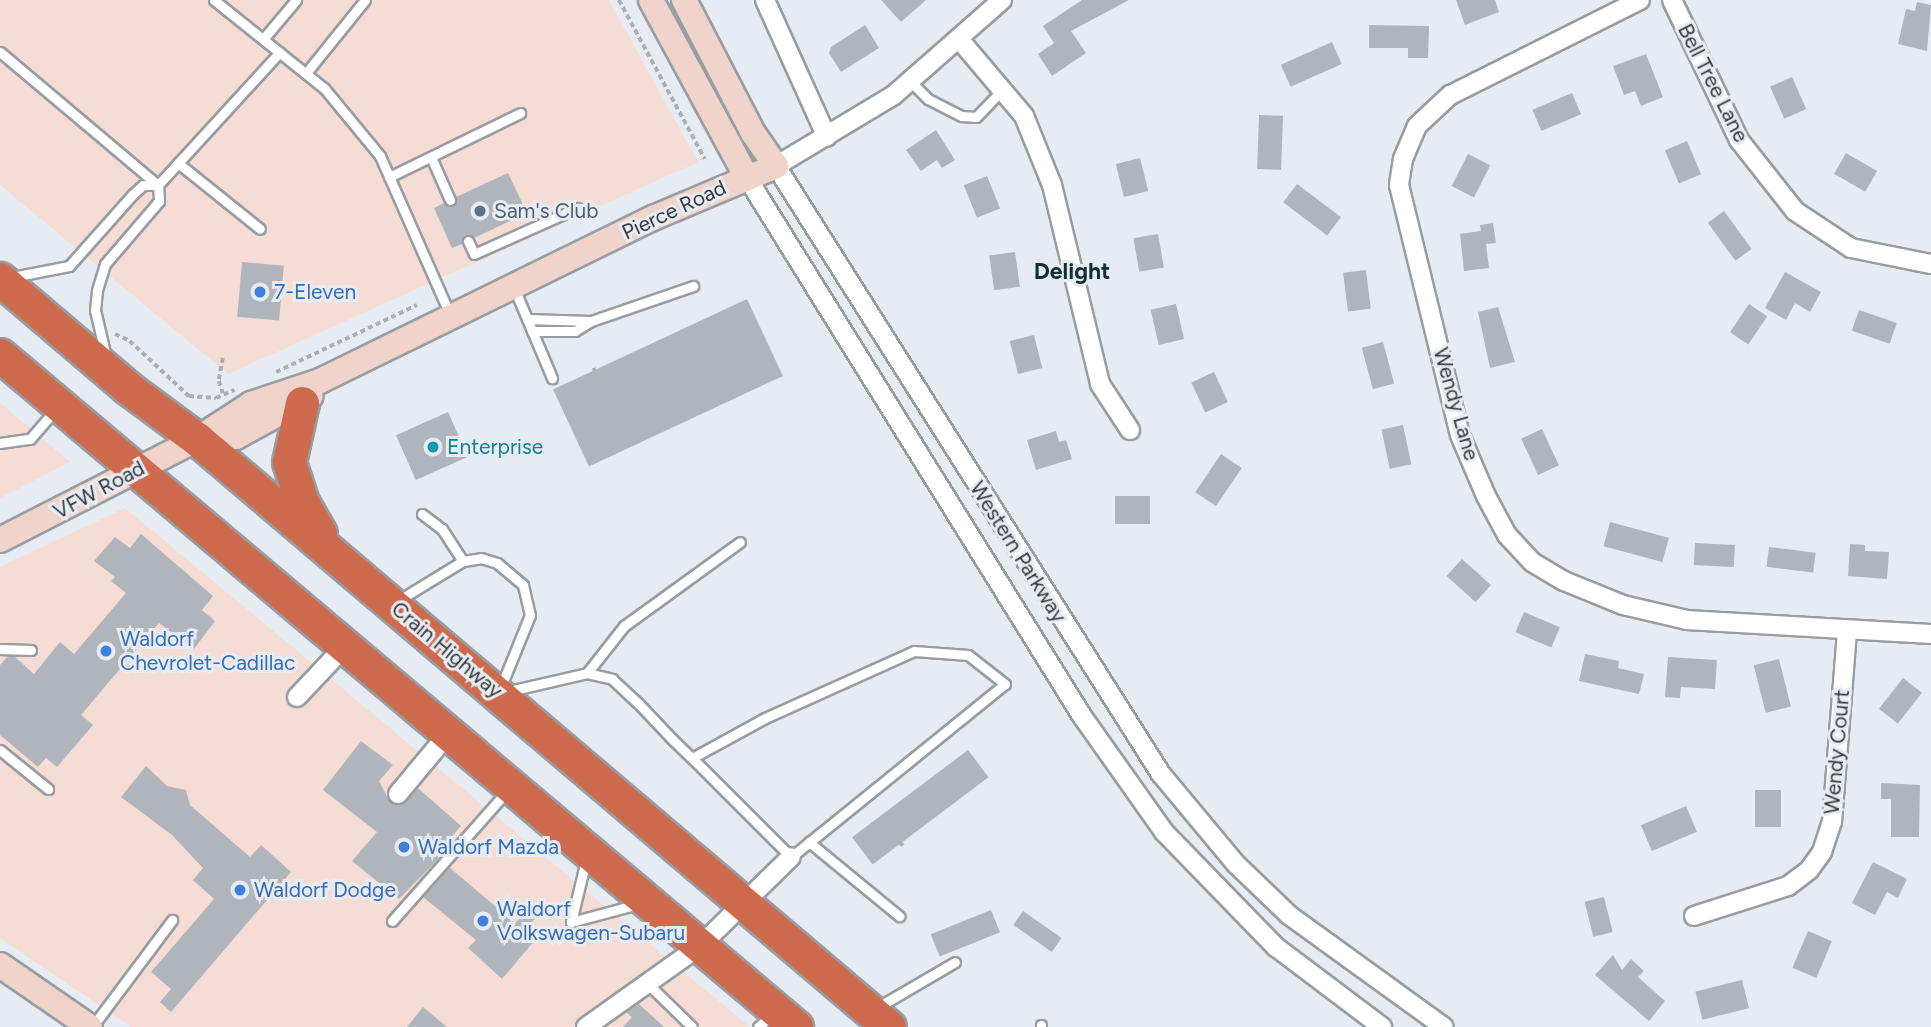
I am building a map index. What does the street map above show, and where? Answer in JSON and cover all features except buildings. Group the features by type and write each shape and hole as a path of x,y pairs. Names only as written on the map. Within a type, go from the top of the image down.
{"highway":[{"name":"Crain Highway","path":"0,279 110,373 197,439 880,1019"},
{"path":"1,358 700,946 777,1022"},
{"path":"311,392 289,462 302,502 332,553"}],"main road":[{"name":"Western Parkway","path":"651,0 746,176"},
{"name":"Western Parkway","path":"684,0 753,133 776,166"},
{"name":"Pierce Road","path":"197,439 236,438 311,392 452,318 746,176 776,166"},
{"name":"VFW Road","path":"0,540 197,439"},
{"path":"0,965 91,1027"}],"street":[{"path":"765,0 827,137"},
{"name":"Pierce Road","path":"776,166 827,137 911,82 1002,0"},
{"name":"Wendy Lane","path":"1640,0 1450,95 1417,126 1408,145 1399,185 1460,435 1507,535 1532,562 1564,581 1622,605 1688,620 1931,634"},
{"name":"Bell Tree Lane","path":"1672,0 1739,140 1795,211 1851,248 1931,264"},
{"path":"959,40 1024,116 1052,185 1100,384 1130,429"},
{"name":"Western Parkway","path":"776,166 1161,774 1236,864 1289,915 1444,1027"},
{"name":"Western Parkway","path":"746,176 1082,716 1164,832 1276,947 1382,1027"},
{"name":"Wendy Court","path":"1694,916 1788,886 1810,870 1822,852 1832,822 1847,630"},
{"path":"297,697 345,646"},
{"path":"398,794 448,734"},
{"path":"586,1027 700,946 743,900 791,857"}],"lane":[{"path":"215,0 306,74 360,129 389,177 452,318"},
{"path":"264,38 296,0"},
{"path":"306,74 365,0"},
{"path":"0,52 158,185"},
{"path":"110,373 97,319 97,291 105,264 159,201 158,185 280,52"},
{"path":"911,82 928,99 962,116 976,117 1002,90"},
{"path":"389,177 520,113"},
{"path":"430,157 450,200"},
{"path":"178,163 260,229"},
{"path":"0,279 69,266 133,194 143,185 158,185"},
{"path":"468,241 474,254 577,208"},
{"path":"532,331 575,331 591,321 692,286"},
{"path":"514,288 552,378"},
{"path":"527,319 591,321"},
{"path":"0,443 30,439 59,405"},
{"path":"422,514 442,529 463,561"},
{"path":"587,673 624,626 740,542"},
{"path":"392,604 463,561 481,558 497,563 523,585 529,599 530,615 499,694"},
{"path":"0,649 31,650"},
{"path":"499,694 587,673 612,680 791,857 1005,684 968,654 914,651 765,718 692,758"},
{"path":"0,750 48,789"},
{"path":"392,921 511,787"},
{"path":"809,842 899,916"},
{"path":"588,852 571,922 646,901"},
{"path":"91,1027 172,920"},
{"path":"880,1019 955,961"},
{"path":"647,983 685,1025"}],"path":[{"path":"619,0 705,159"},
{"path":"265,377 417,305"},
{"path":"97,319 123,340 130,341 141,355 189,396 216,398 240,389"},
{"path":"223,358 219,381 223,394"}],"shaded area":[{"path":"0,0 609,0 698,162 228,374 0,185"},
{"path":"0,403 70,462 0,498"},
{"path":"125,508 750,1027 131,1027 0,938 0,567"}],"place":[{"name":"Sam's Club","path":"480,211"},
{"name":"7-Eleven","path":"260,292"},
{"name":"Enterprise","path":"433,447"},
{"name":"Waldorf Chevrolet-Cadillac","path":"106,651"},
{"name":"Waldorf Mazda","path":"404,847"},
{"name":"Waldorf Dodge","path":"240,890"},
{"name":"Waldorf Volkswagen-Subaru","path":"483,921"}],"district":[{"name":"Delight","path":"1072,271"}]}
